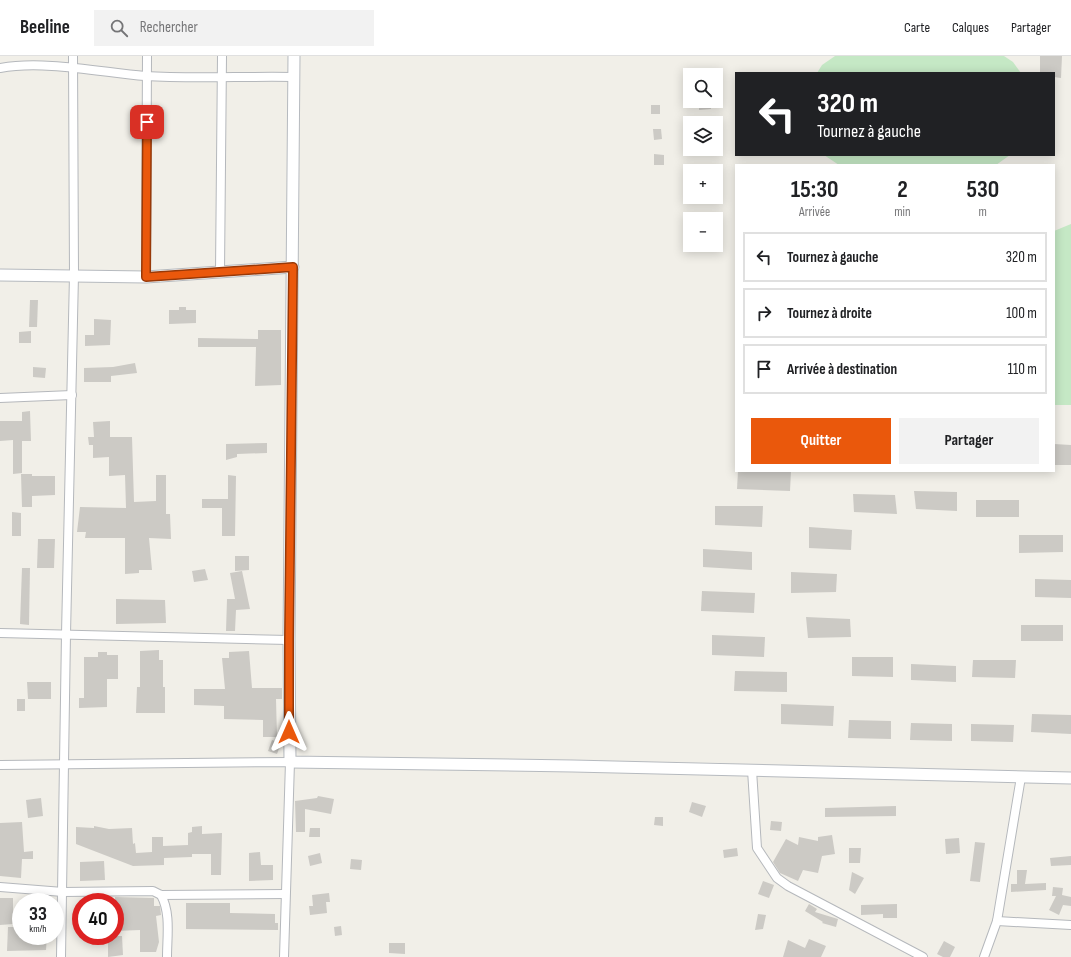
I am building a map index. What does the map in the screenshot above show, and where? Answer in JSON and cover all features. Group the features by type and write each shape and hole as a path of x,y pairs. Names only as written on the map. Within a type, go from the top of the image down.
{"street":[{"path":"61,957 74,275 73,56"},
{"path":"146,277 147,56"},
{"path":"220,272 222,56"},
{"path":"284,957 290,762 289,640 294,56"},
{"path":"0,68 37,65 147,76 294,77"},
{"path":"0,275 74,275 115,278 293,267"},
{"path":"0,398 72,395"},
{"path":"0,633 289,640"},
{"path":"0,765 290,762 573,766 1071,778"},
{"path":"752,770 757,848 777,878 788,886 923,957"},
{"path":"984,957 997,921 1021,776"},
{"path":"0,887 63,892 286,894"},
{"path":"161,894 166,904 167,912 167,957"},
{"path":"997,921 1071,925"}],"green space":[{"path":"835,56 1004,56 1013,62 1020,72 818,72 822,65"},
{"path":"826,156 1009,156 997,164 838,164"},
{"path":"1071,224 1071,405 1055,405 1055,231"}],"building":[{"path":"1040,56 1062,56 1061,78 1055,77 1055,72 1040,72"},
{"path":"651,105 660,105 660,114 651,114"},
{"path":"699,108 711,108 711,109 699,110"},
{"path":"653,129 661,129 662,139 654,140"},
{"path":"654,154 664,155 664,165 654,165"},
{"path":"30,300 38,300 37,327 29,327"},
{"path":"179,307 186,307 186,310 196,310 196,323 169,324 169,310 179,310"},
{"path":"94,319 111,320 110,345 85,346 85,335 94,335"},
{"path":"258,330 281,330 281,385 255,386 256,347 198,347 198,338 258,339"},
{"path":"31,331 31,343 19,343 19,332"},
{"path":"135,363 137,373 111,376 111,382 84,382 84,368 113,367"},
{"path":"33,367 46,368 45,378 33,377"},
{"path":"30,411 31,441 22,441 22,473 13,474 13,440 0,441 0,421 22,421 22,412"},
{"path":"110,421 110,437 132,437 134,502 156,501 156,475 166,475 166,514 170,514 171,539 149,538 152,570 139,570 139,573 125,574 125,538 85,538 86,532 77,532 80,507 126,508 125,475 109,476 109,457 93,458 93,445 89,445 88,437 94,437 93,422"},
{"path":"267,443 267,453 237,454 237,457 226,460 226,444"},
{"path":"1055,444 1071,445 1071,465 1055,465"},
{"path":"738,472 791,472 790,491 737,489"},
{"path":"21,474 32,474 32,476 55,476 55,495 32,496 32,507 22,507"},
{"path":"228,475 236,476 235,536 222,536 222,508 202,508 202,499 228,499"},
{"path":"914,491 957,492 957,511 916,509"},
{"path":"853,494 895,495 897,514 854,512"},
{"path":"976,500 1019,500 1019,517 976,517"},
{"path":"715,506 763,506 762,527 715,525"},
{"path":"12,512 21,513 21,536 12,536"},
{"path":"809,527 852,530 851,550 809,548"},
{"path":"1019,535 1063,535 1063,552 1019,553"},
{"path":"38,539 55,539 54,568 37,568"},
{"path":"703,549 752,552 752,570 703,567"},
{"path":"235,556 249,556 249,570 235,571"},
{"path":"22,568 30,568 29,625 20,624"},
{"path":"205,569 208,580 194,582 192,571"},
{"path":"242,571 250,609 236,610 235,631 226,631 227,599 235,599 230,573"},
{"path":"791,572 837,574 836,592 791,593"},
{"path":"1035,579 1071,580 1071,598 1035,597"},
{"path":"702,591 755,593 754,613 701,611"},
{"path":"116,599 165,600 166,623 116,624"},
{"path":"806,617 850,619 851,637 808,638"},
{"path":"1021,625 1063,625 1063,641 1021,641"},
{"path":"712,635 765,637 764,657 712,655"},
{"path":"159,650 159,660 163,660 165,713 136,713 137,687 140,687 140,651"},
{"path":"249,651 252,688 282,688 282,699 276,699 277,737 263,737 263,720 224,719 224,706 194,705 194,689 225,689 222,658 229,658 229,652"},
{"path":"98,652 107,652 107,655 118,655 118,679 107,679 107,707 79,708 79,698 84,698 84,657 98,657"},
{"path":"852,657 893,657 893,677 852,676"},
{"path":"973,660 1016,660 1015,678 972,677"},
{"path":"911,664 956,666 956,682 911,680"},
{"path":"735,671 787,672 787,692 734,691"},
{"path":"27,682 51,682 51,699 28,699"},
{"path":"17,699 25,699 25,711 17,711"},
{"path":"781,704 834,706 833,726 781,724"},
{"path":"1032,714 1071,715 1071,734 1031,732"},
{"path":"849,720 891,721 891,739 848,738"},
{"path":"911,723 952,724 952,741 910,740"},
{"path":"971,724 1014,725 1013,742 971,741"},
{"path":"272,740 281,743 277,754 268,751"},
{"path":"318,796 334,799 331,814 305,809 305,832 296,832 295,801 317,798"},
{"path":"41,798 43,816 28,818 26,800"},
{"path":"692,802 706,806 702,817 689,812"},
{"path":"896,806 896,816 825,817 825,808"},
{"path":"655,817 663,817 663,826 654,825"},
{"path":"771,821 782,822 781,831 770,830"},
{"path":"22,822 24,852 33,851 33,859 22,859 21,878 0,876 0,823"},
{"path":"94,826 109,829 132,828 133,844 135,843 136,853 152,852 152,837 163,837 163,846 188,845 188,833 192,832 192,827 202,826 202,834 222,833 221,875 211,875 211,854 192,854 192,857 164,858 164,865 133,866 76,844 76,827 94,828"},
{"path":"310,828 320,828 320,837 309,837"},
{"path":"832,835 835,854 822,856 818,873 803,870 798,881 780,873 773,862 786,839 798,845 799,837 818,841 818,837"},
{"path":"959,838 960,853 946,854 945,839"},
{"path":"975,842 985,843 980,882 970,881"},
{"path":"737,848 738,856 724,858 723,850"},
{"path":"849,848 861,848 860,863 849,863"},
{"path":"260,852 261,865 273,865 273,880 249,881 249,853"},
{"path":"320,853 322,863 310,866 308,856"},
{"path":"1071,856 1071,865 1051,866 1050,858"},
{"path":"351,859 362,860 361,870 350,869"},
{"path":"104,861 105,880 80,881 80,862"},
{"path":"1017,870 1027,870 1025,884 1046,883 1046,890 1011,892 1011,884 1017,884"},
{"path":"852,872 864,878 855,894 849,890"},
{"path":"763,881 774,885 769,898 758,894"},
{"path":"1053,887 1063,888 1062,895 1071,897 1071,906 1063,905 1059,915 1049,910 1056,896 1052,896"},
{"path":"329,893 330,902 326,902 327,913 310,915 309,906 313,906 312,895"},
{"path":"124,897 154,898 154,906 160,906 161,915 156,916 159,942 156,952 140,952 140,930 124,931"},
{"path":"0,898 12,898 12,924 0,925"},
{"path":"186,903 230,903 230,913 275,914 275,923 278,923 278,930 186,929"},
{"path":"809,904 817,909 815,912 838,919 836,927 822,923 823,922 805,911"},
{"path":"897,904 897,918 883,918 883,914 861,915 861,905"},
{"path":"758,914 766,915 763,929 755,930"},
{"path":"341,926 342,935 335,936 334,927"},
{"path":"8,927 12,927 12,945 46,945 46,950 7,951"},
{"path":"809,939 826,946 821,957 783,957 788,940 805,948"},
{"path":"944,941 955,947 950,957 943,957 937,954"},
{"path":"389,943 405,943 405,954 389,953"},
{"path":"108,945 122,945 123,955 108,957"}],"route":[{"path":"147,122 146,277 293,267 289,732"}]}
